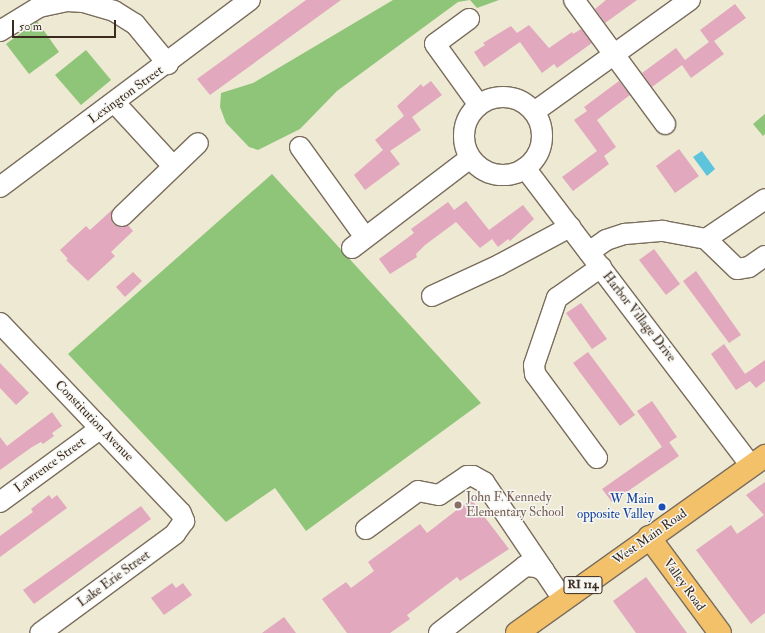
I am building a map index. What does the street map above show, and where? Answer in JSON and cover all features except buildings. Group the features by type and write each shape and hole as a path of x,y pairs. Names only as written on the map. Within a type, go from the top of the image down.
{"main road":[{"name":"West Main Road","path":"517,633 649,537 758,461"},
{"name":"Valley Road","path":"649,537 720,633"}],"street":[{"name":"Lexington Street","path":"0,187 168,64 250,0"},
{"path":"574,0 664,124"},
{"path":"534,112 690,0"},
{"path":"0,31 39,7 68,1 83,2 114,11 134,24 168,64"},
{"path":"469,19 435,44 478,105"},
{"path":"494,97 512,98 528,106 534,112 542,129 541,147 532,162 525,168 506,175 496,174 486,171 470,158 464,140 464,130 467,120 478,105 494,97"},
{"path":"114,103 173,166"},
{"path":"122,216 198,143"},
{"path":"300,147 359,242 470,158"},
{"name":"Harbor Village Drive","path":"525,168 595,260 758,461"},
{"path":"706,239 765,199"},
{"path":"432,296 499,265 570,226"},
{"path":"597,458 535,374 534,365 557,298 595,260 606,240 644,231 680,232 706,239 737,270 749,267 765,256"},
{"name":"Constitution Avenue","path":"4,334 100,428 181,513 184,521"},
{"name":"Lawrence Street","path":"0,502 100,428"},
{"path":"366,529 418,491 439,495 467,476 473,476 484,482 534,569 563,599"},
{"name":"Lake Erie Street","path":"40,633 175,534 184,521"},
{"path":"439,633 534,569"}],"green space":[{"path":"393,0 470,0 458,2 337,91 300,129 258,150 249,147 226,123 220,107 221,93 253,83"},
{"path":"470,0 499,0 477,8"},
{"path":"37,21 59,52 29,74 6,44"},
{"path":"86,50 111,80 81,105 55,75"},
{"path":"765,114 765,134 763,136 753,124"},
{"path":"272,174 481,403 306,531 275,488 226,522 68,354"}],"water":[{"path":"702,151 715,169 707,176 693,157"}],"place":[{"name":"John F. Kennedy Elementary School","path":"458,505"},
{"name":"W Main opposite Valley","path":"662,507"}]}
